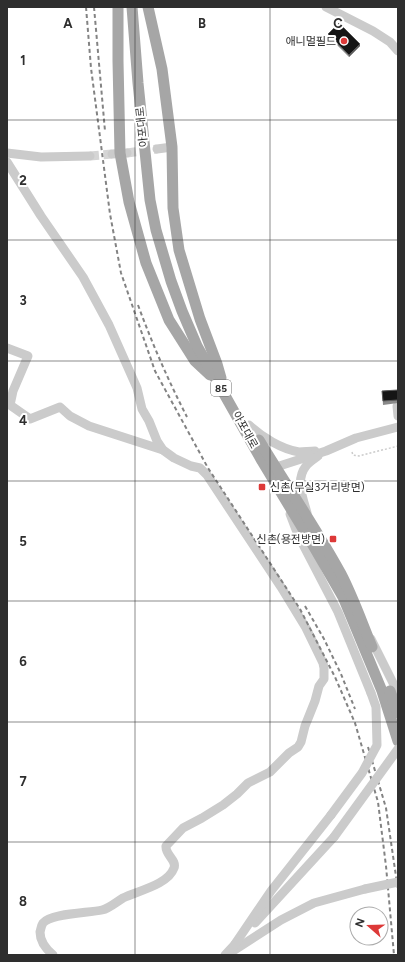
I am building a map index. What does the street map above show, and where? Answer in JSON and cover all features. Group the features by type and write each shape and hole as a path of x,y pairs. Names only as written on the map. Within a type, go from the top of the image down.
{"main road":[{"path":"118,7 120,153 129,202 146,263 169,320 195,361 219,379"},
{"name":"아포대로","path":"132,7 150,200 156,230 182,312 197,346 249,425 272,468 281,492 343,597 382,691 398,741"},
{"name":"아포대로","path":"139,7 152,155 159,212 171,260 188,310 219,379 272,468 312,525 341,575 356,606 398,713"},
{"path":"148,7 162,69 172,147 173,208 179,250 200,319 217,364 219,379"}],"street":[{"path":"326,7 373,31 390,42 398,51"},
{"path":"157,149 172,147"},
{"path":"7,153 41,157 90,156"},
{"path":"7,162 41,216 83,277 109,325 137,388 142,410 163,450"},
{"path":"7,348 28,356 13,390 8,406 30,419 60,407 70,416 89,426 163,450 174,458 200,468 207,475 281,587 306,628 324,668 324,679 319,686 301,742 298,747 289,753 270,772 248,783 223,805 183,828 165,849 175,864 175,868 169,876 137,894 129,896 104,909 73,913 45,921 42,924 40,936 42,942 53,955"},
{"path":"397,406 398,416"},
{"path":"249,425 278,445 291,450 300,452 326,451"},
{"path":"272,468 326,451 356,438 398,427"},
{"path":"312,525 302,494 300,481 305,466 326,451"},
{"path":"235,944 271,890 332,815 362,772 377,745 376,707 371,693 338,612 298,535 281,492"},
{"path":"356,606 398,693"},
{"path":"226,955 334,838 398,749"},
{"path":"226,955 281,920 314,903 365,889 398,882"}],"path":[{"path":"352,452 359,456 398,446"}],"building":[{"name":"애니멀필드","path":"339,23 360,44 349,55 328,34"},
{"path":"398,390 398,400 383,401 382,391"}],"tunnel":[{"path":"127,153 157,149"},
{"path":"90,156 112,154"}],"railway":[{"path":"86,7 91,68 110,214 121,273 155,371 208,468 300,609 335,677 355,723 378,802 386,866 394,955"},
{"path":"94,7 105,131"},
{"path":"138,305 173,389 187,417"},
{"path":"305,606 324,639 341,674 355,709"},
{"path":"368,747 386,808 398,890"}],"place":[{"name":"애니멀필드","path":"344,41"},
{"name":"신촌(무실3거리방면)","path":"262,487"},
{"name":"신촌(용전방면)","path":"333,539"}]}
